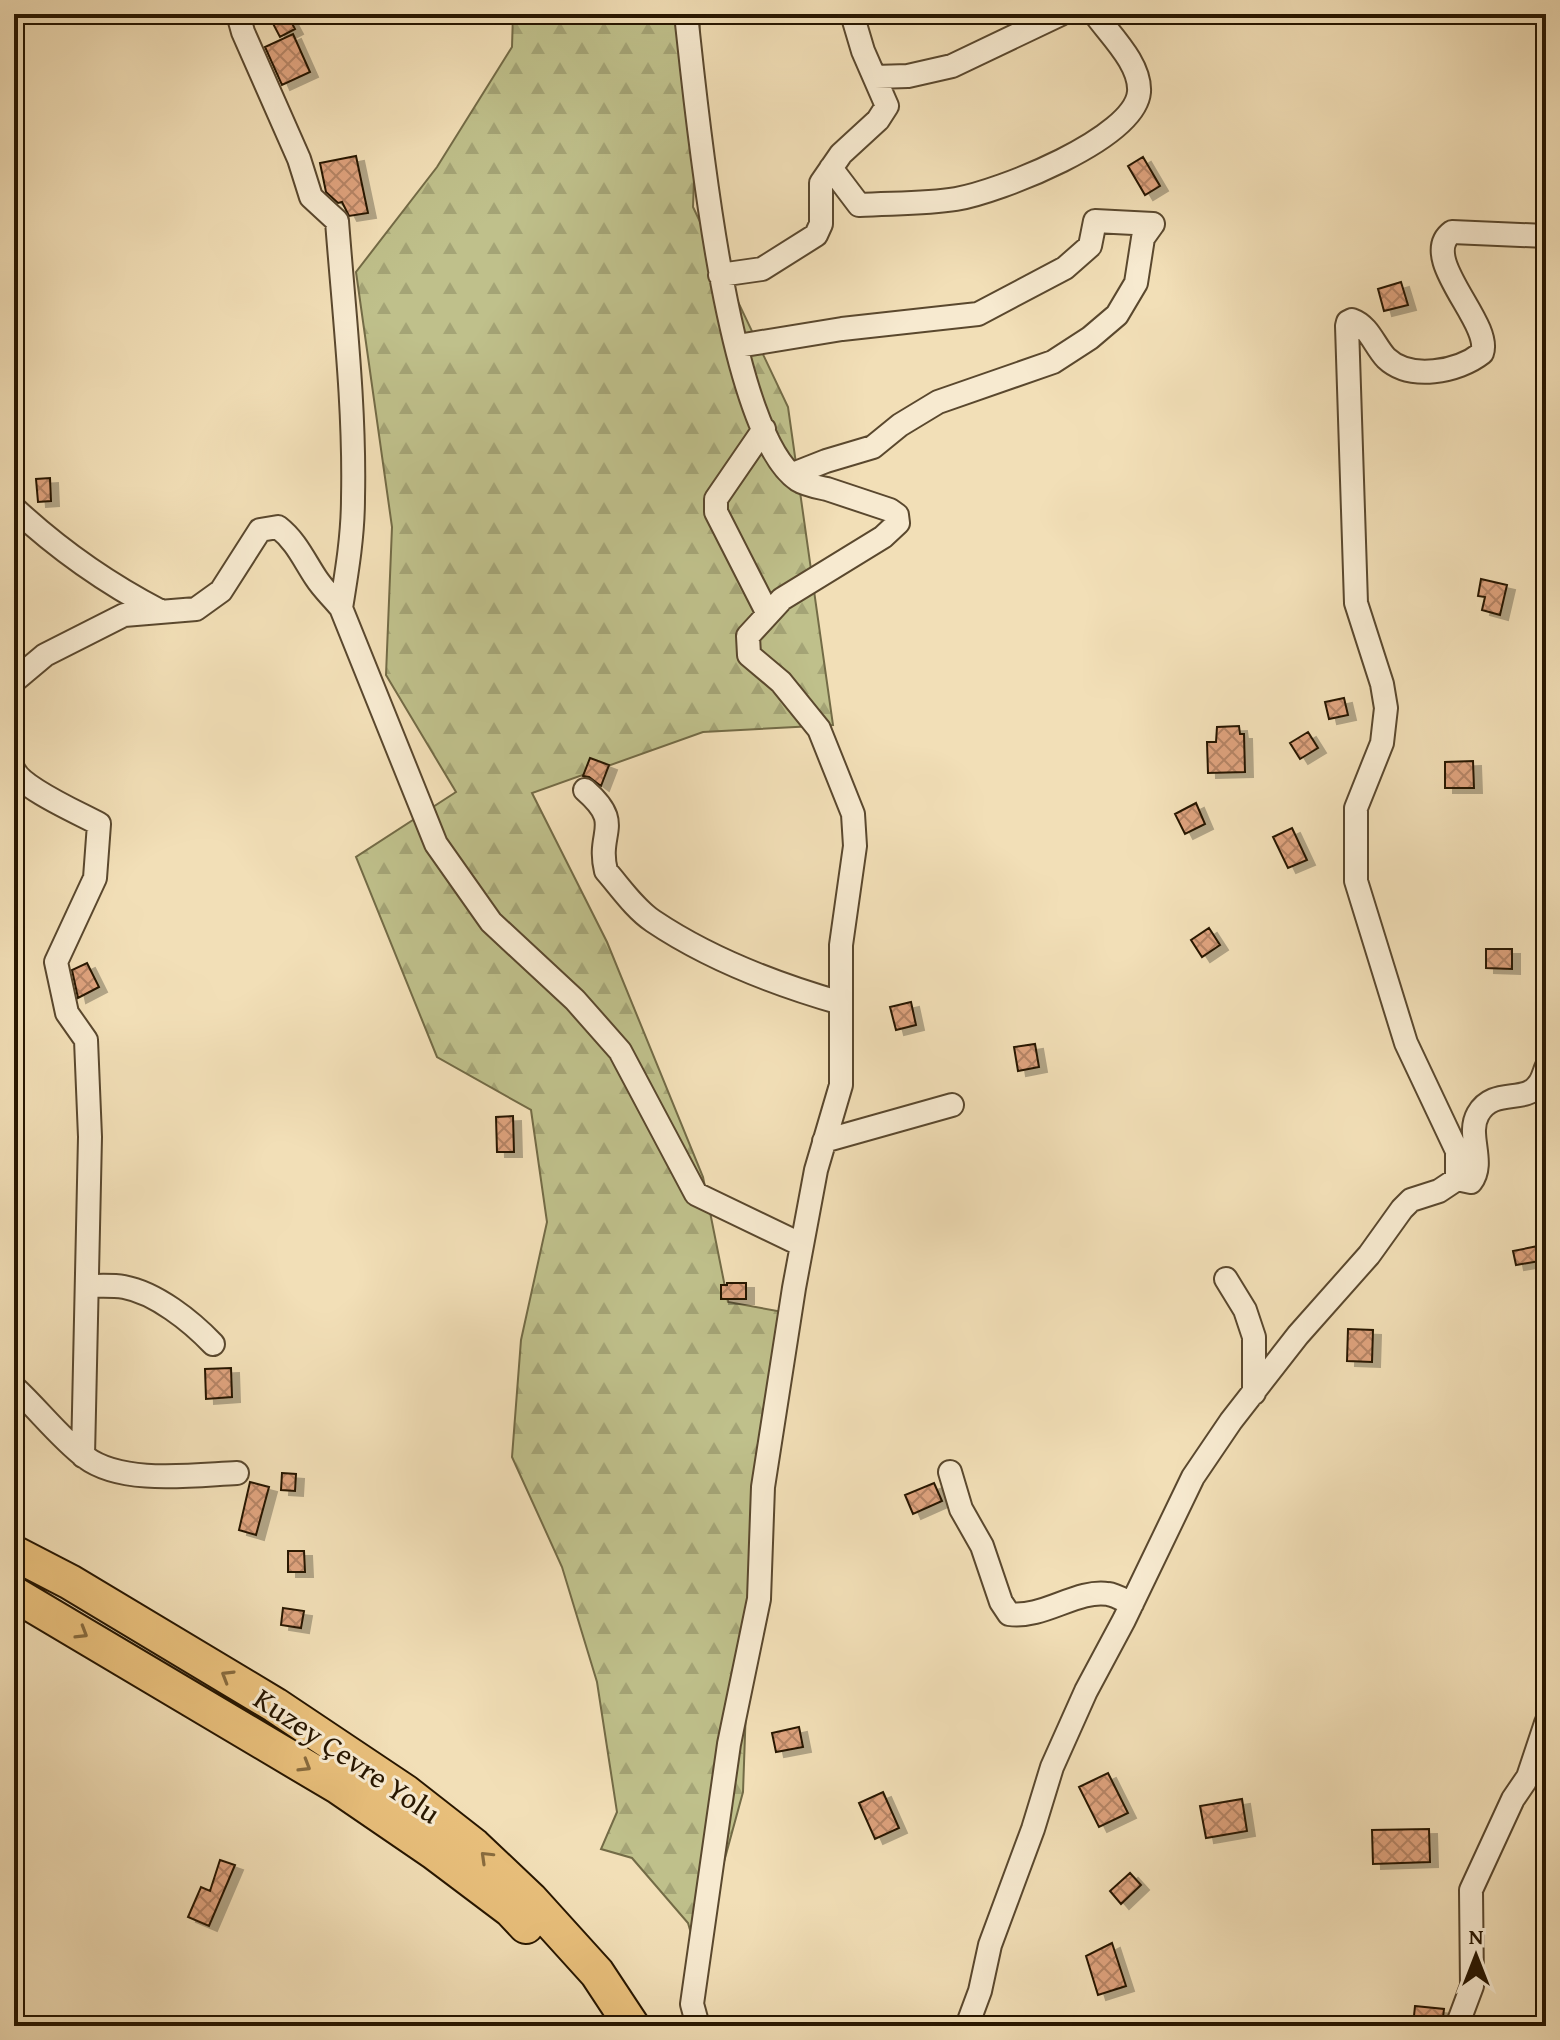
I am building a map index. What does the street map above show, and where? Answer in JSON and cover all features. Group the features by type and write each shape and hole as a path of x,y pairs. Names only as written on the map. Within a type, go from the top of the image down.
{"main road":[{"name":"Kuzey Çevre Yolu","path":"14,1553 70,1582 275,1705 405,1792 474,1846 530,1899 597,1973 630,2024"},
{"name":"Kuzey Çevre Yolu","path":"14,1594 339,1787 410,1836 511,1910 588,1991 630,2024"}],"street":[{"path":"238,14 299,159 311,197 337,221 353,498 349,557 341,608"},
{"path":"686,14 705,179 720,275 750,393 775,457 799,480 890,510 897,515 898,523 883,537 782,599 748,636 749,655 781,682 819,729 853,814 855,846 841,945 841,1085 816,1170 763,1487 759,1599 729,1744 692,2004 698,2026"},
{"path":"720,275 762,269 816,235 821,224 821,183 841,154 878,120 887,106 863,51 852,14"},
{"path":"875,77 908,76 952,66 1061,14"},
{"path":"831,168 859,205 923,202 958,199 1018,181 1080,151 1118,126 1135,106 1139,90 1133,67 1095,14"},
{"path":"738,346 842,329 978,314 1065,268 1090,246 1095,221 1153,224 1143,238 1136,283 1117,315 1090,338 1053,362 938,402 900,425 873,447 793,474"},
{"path":"1457,1179 1457,1151 1406,1043 1356,881 1356,808 1382,743 1386,708 1382,684 1356,603 1347,326 1352,320 1363,325 1388,359 1410,371 1436,371 1474,359 1482,353 1483,341 1450,277 1443,247 1446,236 1452,232 1546,236"},
{"path":"764,429 716,499 716,512 768,614"},
{"path":"14,508 59,548 115,587 160,611"},
{"path":"14,681 45,655 124,615 196,609 221,591 260,530 278,527 296,545 318,581 341,608 436,844 491,922 575,1000 620,1051 696,1194 802,1245"},
{"path":"14,770 15,775 28,784 99,824 95,878 56,962 67,1013 86,1040 90,1137 83,1456"},
{"path":"585,790 602,805 607,817 606,871 650,920 730,963 794,989 841,1003"},
{"path":"967,2026 980,1991 990,1945 1052,1767 1086,1691 1193,1477 1298,1335 1369,1255 1402,1209 1411,1200 1439,1191 1457,1179 1471,1182 1476,1171 1474,1134 1478,1114 1497,1098 1529,1093 1538,1087 1546,1068"},
{"path":"824,1141 952,1105"},
{"path":"1226,1279 1245,1310 1254,1337 1254,1393"},
{"path":"87,1286 123,1287 139,1291 177,1314 213,1344"},
{"path":"14,1387 83,1456 101,1467 151,1476 237,1473"},
{"path":"950,1472 961,1509 982,1546 1001,1602 1009,1614 1030,1614 1089,1596 1107,1594 1132,1604"},
{"path":"1457,2026 1472,1986 1471,1890 1513,1799 1537,1775 1546,1723"}],"green space":[{"path":"513,14 700,14 693,207 788,407 833,725 703,732 532,793 607,942 703,1177 728,1302 783,1312 753,1507 743,1792 698,1957 688,1923 632,1858 601,1849 617,1812 597,1682 562,1567 512,1457 521,1340 547,1222 531,1110 437,1057 356,857 456,792 386,675 392,527 356,272 437,167 512,47"}],"building":[{"path":"268,14 287,14 295,29 280,37"},
{"path":"293,34 310,72 282,85 265,47"},
{"path":"356,156 368,213 349,216 342,202 338,203 326,192 320,163"},
{"path":"1143,157 1160,186 1145,195 1128,166"},
{"path":"1401,282 1408,305 1384,311 1378,289"},
{"path":"50,478 51,501 38,502 36,479"},
{"path":"1481,579 1507,585 1500,615 1482,610 1485,597 1478,596"},
{"path":"1344,698 1348,715 1329,719 1325,702"},
{"path":"1239,726 1240,734 1244,734 1245,772 1208,773 1207,742 1216,742 1217,727"},
{"path":"1308,732 1318,748 1300,759 1290,743"},
{"path":"590,758 609,765 601,786 583,776"},
{"path":"1473,761 1474,788 1445,788 1445,762"},
{"path":"1196,803 1205,824 1185,834 1175,814"},
{"path":"1292,828 1307,860 1288,868 1273,837"},
{"path":"1209,928 1220,945 1202,957 1191,940"},
{"path":"1486,949 1512,949 1512,969 1486,968"},
{"path":"87,963 99,987 78,998 72,970"},
{"path":"911,1002 916,1025 896,1030 890,1007"},
{"path":"1035,1044 1039,1067 1018,1071 1014,1047"},
{"path":"513,1116 514,1152 497,1152 496,1117"},
{"path":"1538,1246 1540,1261 1516,1265 1513,1251"},
{"path":"746,1283 746,1299 721,1299 721,1285"},
{"path":"1348,1329 1373,1330 1372,1362 1347,1361"},
{"path":"231,1368 232,1397 206,1399 205,1369"},
{"path":"282,1473 296,1474 295,1491 281,1490"},
{"path":"250,1482 269,1487 256,1535 239,1530"},
{"path":"934,1483 942,1501 913,1514 905,1495"},
{"path":"288,1551 304,1551 305,1572 288,1572"},
{"path":"283,1608 304,1611 301,1628 281,1625"},
{"path":"799,1727 803,1747 776,1752 772,1733"},
{"path":"1108,1773 1128,1813 1099,1827 1079,1787"},
{"path":"883,1792 899,1828 875,1839 859,1803"},
{"path":"1242,1799 1247,1831 1206,1838 1200,1806"},
{"path":"1429,1829 1430,1862 1373,1864 1372,1830"},
{"path":"220,1860 235,1865 209,1926 188,1917 201,1887 210,1891"},
{"path":"1130,1873 1141,1885 1121,1904 1110,1891"},
{"path":"1112,1943 1126,1986 1098,1995 1086,1956"},
{"path":"1415,2006 1444,2009 1442,2026 1413,2026"}]}
